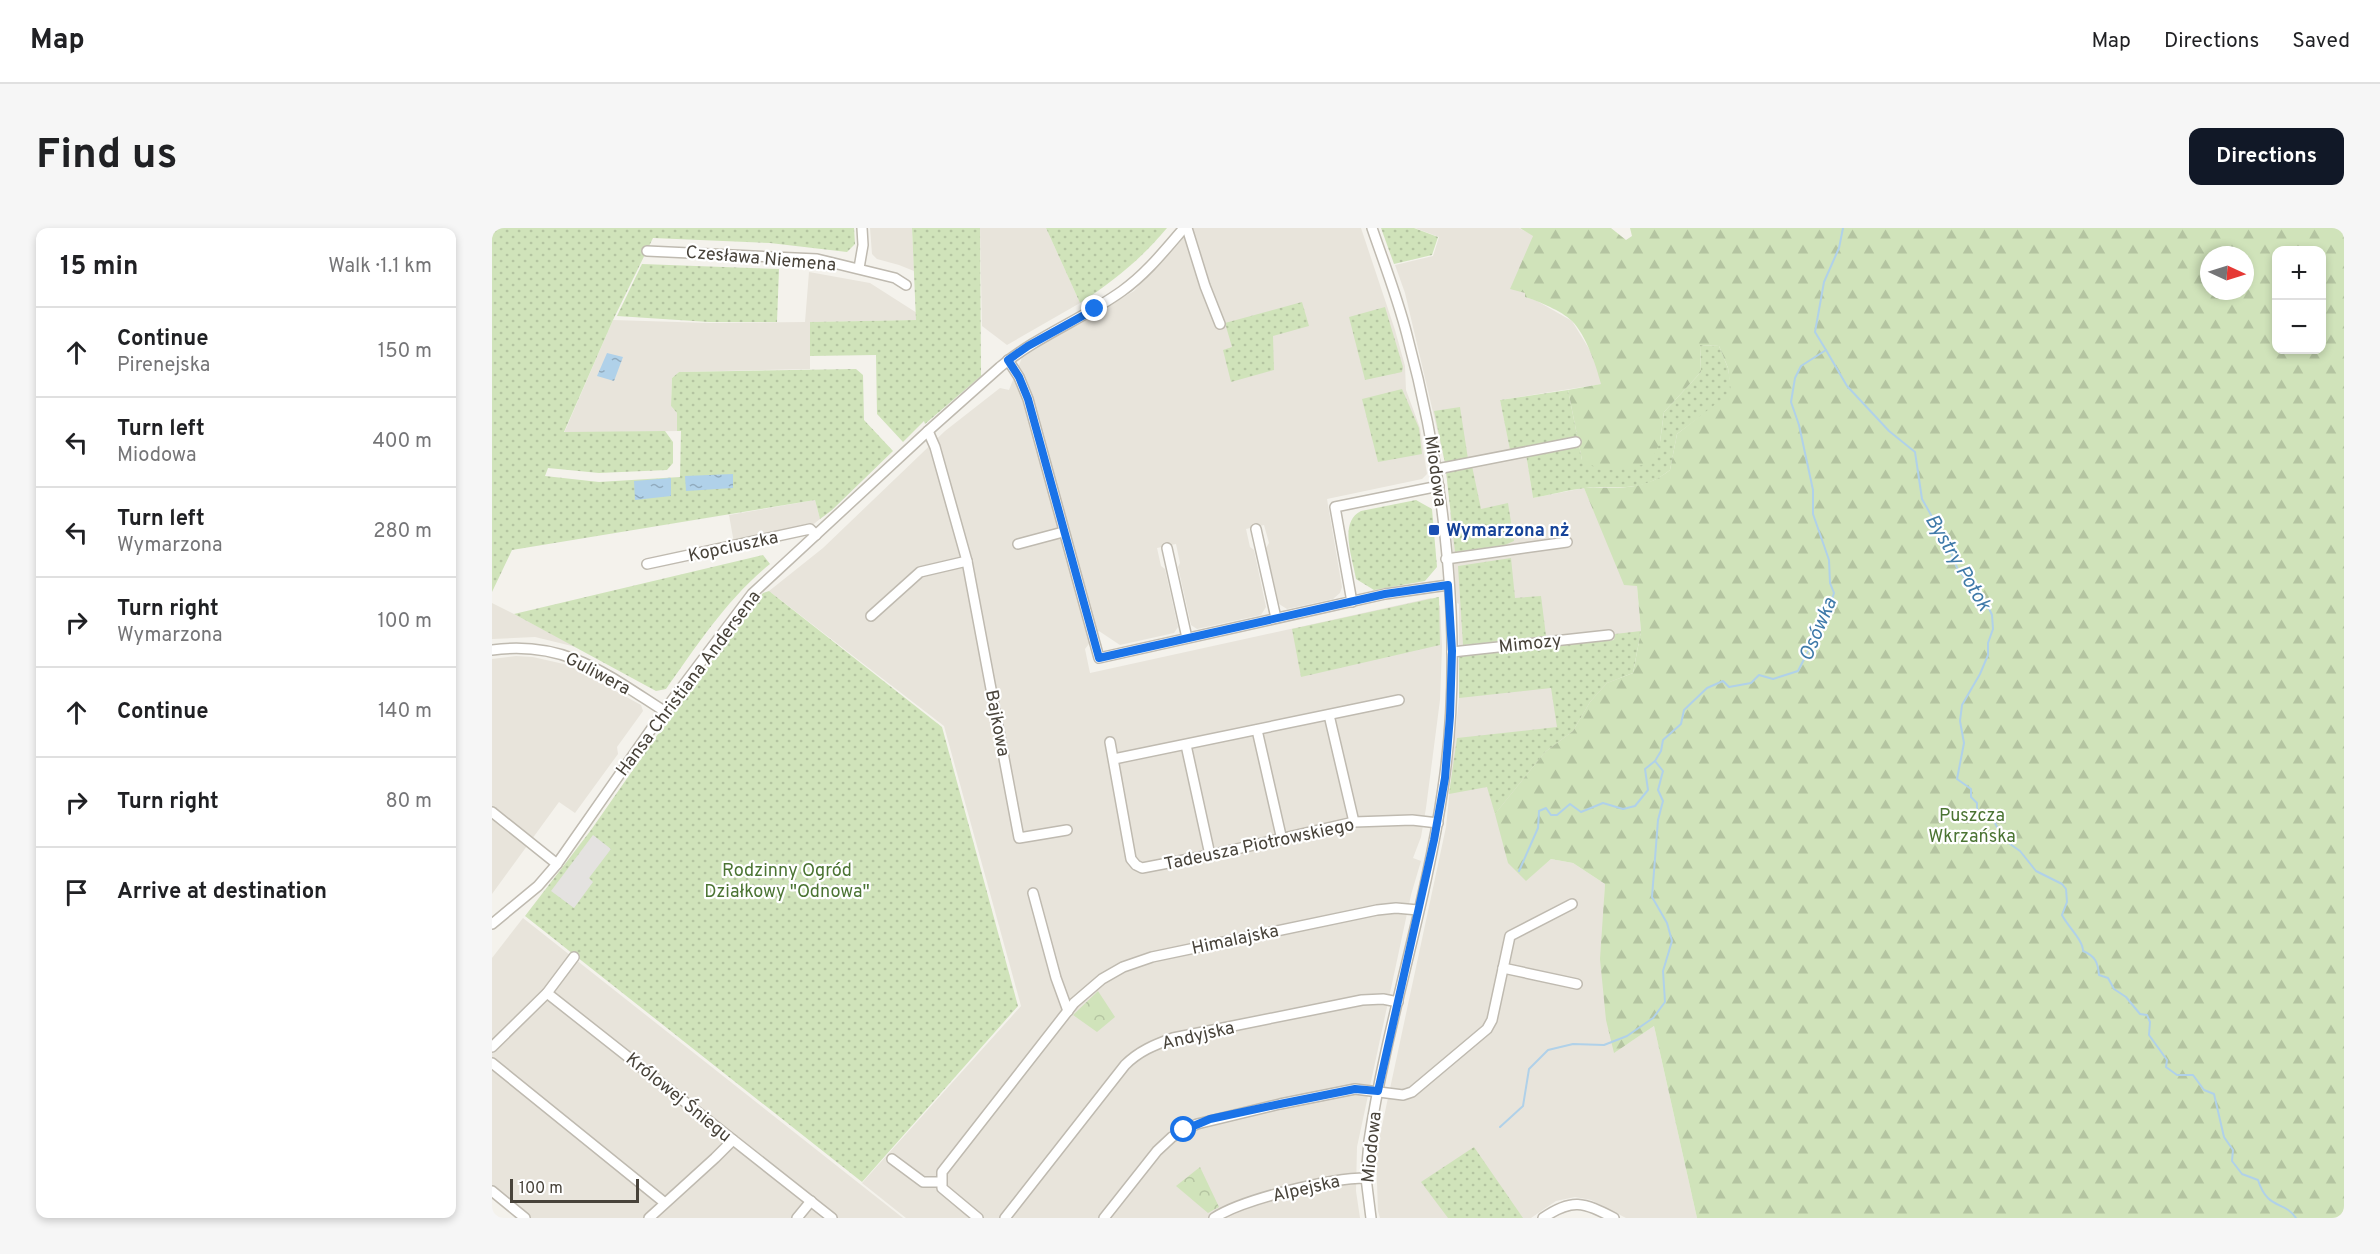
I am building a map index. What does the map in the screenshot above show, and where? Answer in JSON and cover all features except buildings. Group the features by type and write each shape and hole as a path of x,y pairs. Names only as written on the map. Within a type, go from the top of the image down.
{"street":[{"path":"859,268 863,245 861,228"},
{"name":"Hansa Christiana Andersena","path":"492,924 538,886 557,864 664,711 752,594 1008,360 1028,346 1095,309 1129,286 1186,228 1205,286 1221,324"},
{"name":"Miodowa","path":"1371,1218 1366,1178 1369,1141 1378,1091 1438,823 1447,756 1452,651 1439,486 1431,433 1407,333 1372,228"},
{"name":"Czesława Niemena","path":"647,251 781,256 817,260 895,278 906,285"},
{"path":"1008,360 1019,377 1028,399 1099,658 1352,602 1448,585"},
{"name":"Bajkowa","path":"928,431 935,447 967,561 1020,838 1067,830"},
{"path":"1437,469 1576,442"},
{"path":"1561,445 1564,456"},
{"path":"1352,602 1335,507 1439,486"},
{"name":"Kopciuszka","path":"646,564 810,529 816,535"},
{"path":"1256,529 1276,618"},
{"path":"1018,544 1063,532"},
{"path":"1446,559 1567,542"},
{"path":"1167,548 1187,638"},
{"path":"871,616 920,572 967,561"},
{"name":"Mimozy","path":"1452,651 1609,634"},
{"name":"Guliwera","path":"492,650 515,647 535,648 573,657 664,711"},
{"path":"1114,759 1399,700"},
{"path":"1329,715 1354,822"},
{"path":"1257,730 1282,840"},
{"name":"Tadeusza Piotrowskiego","path":"1110,742 1131,859 1136,865 1148,868 1282,840 1354,822 1413,820 1438,823"},
{"path":"1186,745 1210,855"},
{"path":"492,812 557,864"},
{"path":"1033,893 1056,978 1068,1011"},
{"path":"1104,1218 1157,1151 1172,1137 1188,1127 1210,1119 1355,1089 1403,1095 1412,1092 1487,1029 1510,936 1572,904"},
{"name":"Himalajska","path":"941,1182 945,1167 1068,1011 1102,979 1123,967 1152,957 1377,910 1396,908 1418,910"},
{"path":"492,1047 547,993 574,957"},
{"path":"1503,968 1577,984"},
{"name":"Królowej Śniegu","path":"547,993 832,1218"},
{"name":"Andyjska","path":"1005,1218 1125,1065 1134,1056 1150,1047 1173,1038 1362,1000 1383,999 1398,1002"},
{"path":"492,1063 665,1203"},
{"path":"649,1218 716,1158 732,1140"},
{"path":"892,1159 923,1182 941,1182 945,1191 978,1218"},
{"name":"Alpejska","path":"1214,1218 1251,1201 1335,1180 1366,1178"},
{"path":"492,1191 525,1218"},
{"path":"797,1218 811,1201"},
{"path":"1542,1218 1563,1205 1578,1203 1614,1218"}],"shaded area":[{"path":"870,228 912,228 914,271 877,259 872,254"},
{"path":"980,228 1046,228 1080,303 1007,345 982,326"},
{"path":"1191,228 1361,228 1395,330 1405,366 1406,390 1420,428 1427,474 1422,479 1327,499 1342,587 1340,593 1333,599 1287,609 1279,604 1266,548 1269,543 1264,525 1246,529 1250,547 1254,550 1266,607 1261,615 1197,629 1191,625 1178,567 1180,563 1176,544 1157,548 1161,566 1165,569 1178,627 1174,633 1120,645 1099,631 1085,649 1090,673 1431,598 1440,606 1442,647 1440,700 1426,808 1421,837 1413,858 1421,861 1411,895 1357,1147 1356,1191 1360,1218 906,1218 862,1183 1021,1006 944,726 769,591 823,548 945,431 1000,388 1009,390 1023,355 1134,291"},
{"path":"1415,228 1519,228 1533,235 1526,297 1572,321 1594,357 1602,384 1500,400 1510,449 1525,448 1533,498 1584,488 1602,529 1637,586 1641,631 1526,880 1551,859 1573,863 1605,884 1604,904 1627,1044 1654,1026 1697,1218 1626,1218 1591,1200 1575,1197 1556,1201 1531,1218 1380,1218 1378,1211 1376,1154 1446,827 1459,698 1459,604 1457,603 1445,463 1405,293 1395,265 1433,256 1439,237"},
{"path":"809,272 870,283 917,313 916,320 810,322 810,369 679,372 672,378 671,406 677,413 677,431 564,433 613,320 709,323 805,322"},
{"path":"815,500 820,519 810,527 734,543 729,515"},
{"path":"492,603 576,647 535,637 492,639"},
{"path":"516,656 533,657 568,665 641,705 643,711 617,747 618,754 575,813 559,802 492,894 492,659"},
{"path":"593,835 611,849 589,878 593,882 574,908 551,891"},
{"path":"523,918 903,1218 515,1218 492,1199 492,958"}],"green space":[{"path":"492,228 854,228 855,244 847,252 770,243 653,238 613,320 564,432 665,431 673,442 673,463 667,470 599,473 548,468 545,476 599,482 680,477 681,431 677,431 677,413 671,406 672,378 679,372 856,369 863,375 864,420 893,451 820,519 815,500 512,550 492,592"},
{"path":"912,228 980,228 981,376 925,424 924,421 903,442 877,414 876,355 810,356 810,322 916,320"},
{"path":"1046,228 1167,228 1126,269 1080,303"},
{"path":"1381,228 1414,228 1438,237 1432,255 1394,264"},
{"name":"Puszcza Wkrzańska","path":"1520,228 1611,228 1626,240 1632,236 1630,228 2344,228 2344,1218 1697,1218 1654,1026 1614,1053 1606,1020 1600,959 1605,884 1573,863 1551,859 1526,881 1508,863 1495,814 1545,752 1573,731 1590,702 1607,683 1633,673 1641,631 1637,586 1624,585 1584,488 1619,488 1639,485 1650,482 1670,470 1677,434 1731,392 1728,368 1719,346 1700,345 1701,372 1664,412 1660,442 1650,464 1603,471 1582,460 1568,390 1601,384 1586,342 1568,317 1525,297 1525,293 1510,289 1533,236"},
{"path":"642,264 779,269 777,322 709,322 617,316"},
{"path":"1302,302 1309,326 1273,336 1274,370 1231,382 1223,350 1232,347 1225,323"},
{"path":"1385,307 1403,367 1402,372 1365,380 1349,317"},
{"path":"1700,345 1719,346 1728,368 1732,393 1677,434 1670,470 1649,483 1629,487 1585,488 1533,498 1525,448 1510,450 1500,400 1568,390 1582,460 1660,442 1664,412 1701,372"},
{"path":"1402,389 1419,428 1422,454 1378,462 1362,399"},
{"path":"1460,407 1468,459 1445,463 1434,411"},
{"path":"1472,466 1481,509 1508,503 1514,541 1505,545 1455,552 1446,471"},
{"path":"1416,500 1432,509 1437,567 1425,581 1374,590 1356,579 1350,552 1350,523 1361,511"},
{"path":"763,555 770,564 727,607 666,689 656,691 514,614"},
{"path":"1511,558 1515,598 1541,596 1546,636 1463,645 1458,566"},
{"name":"Rodzinny Ogród Działkowy \"Odnowa\"","path":"769,591 942,727 1018,1006 862,1182 525,916 591,830 672,714 763,593"},
{"path":"1439,597 1440,645 1301,677 1292,629"},
{"path":"1641,631 1633,673 1607,683 1590,702 1573,731 1545,752 1495,814 1487,787 1449,794 1457,738 1557,727 1551,688 1459,698 1459,656 1614,640 1615,634"},
{"path":"1098,991 1115,1017 1097,1032 1073,1015"},
{"path":"1474,1147 1523,1218 1448,1218 1421,1182"},
{"path":"1200,1167 1219,1207 1208,1213 1176,1186"}],"water":[{"path":"607,353 623,357 614,381 597,376"},
{"path":"733,474 733,488 686,491 685,476"},
{"path":"671,478 671,496 635,500 634,481"}],"waterway":[{"name":"Osówka","path":"1500,1127 1523,1106 1529,1069 1548,1050 1573,1044 1604,1045 1627,1036 1653,1018 1665,1002 1663,971 1672,941 1667,923 1652,897 1658,820 1663,801 1658,790 1663,771 1655,761 1661,751 1663,740 1681,724 1684,710 1707,688 1723,681 1729,687 1751,683 1759,675 1773,679 1798,671 1827,614 1834,593 1830,583 1829,560 1813,514 1813,490 1799,425 1791,402 1795,378 1801,366 1826,350 1815,332 1824,282 1839,248 1843,228"},
{"name":"Bystry Potok","path":"1826,350 1847,386 1889,431 1915,452 1922,499 1947,543 1958,570 1987,604 1992,615 1993,629 1988,643 1988,655 1962,705 1960,721 1964,743 1957,779 1971,789 1971,797 1977,803 1977,809 1994,821 2003,839 2020,851 2036,871 2062,884 2066,889 2067,902 2062,915 2081,942 2083,951 2095,960 2099,975 2108,978 2114,989 2126,997 2140,1014 2147,1015 2150,1022 2149,1035 2167,1060 2166,1067 2177,1075 2193,1075 2204,1090 2214,1094 2224,1137 2233,1150 2232,1161 2242,1174 2258,1180 2262,1190 2271,1201 2291,1212 2296,1218"},
{"path":"1519,871 1538,828 1539,811 1546,808 1551,815 1557,815 1570,804 1581,812 1603,803 1623,809 1635,806 1648,790 1645,769 1655,761"}],"place":[{"name":"Wymarzona nż","path":"1434,530"}],"route":[{"path":"1095,309 1028,346 1008,360 1019,377 1028,399 1099,658 1385,594 1448,585 1451,611 1450,716 1440,812 1378,1091 1355,1089 1280,1104 1210,1119 1184,1130"}]}
